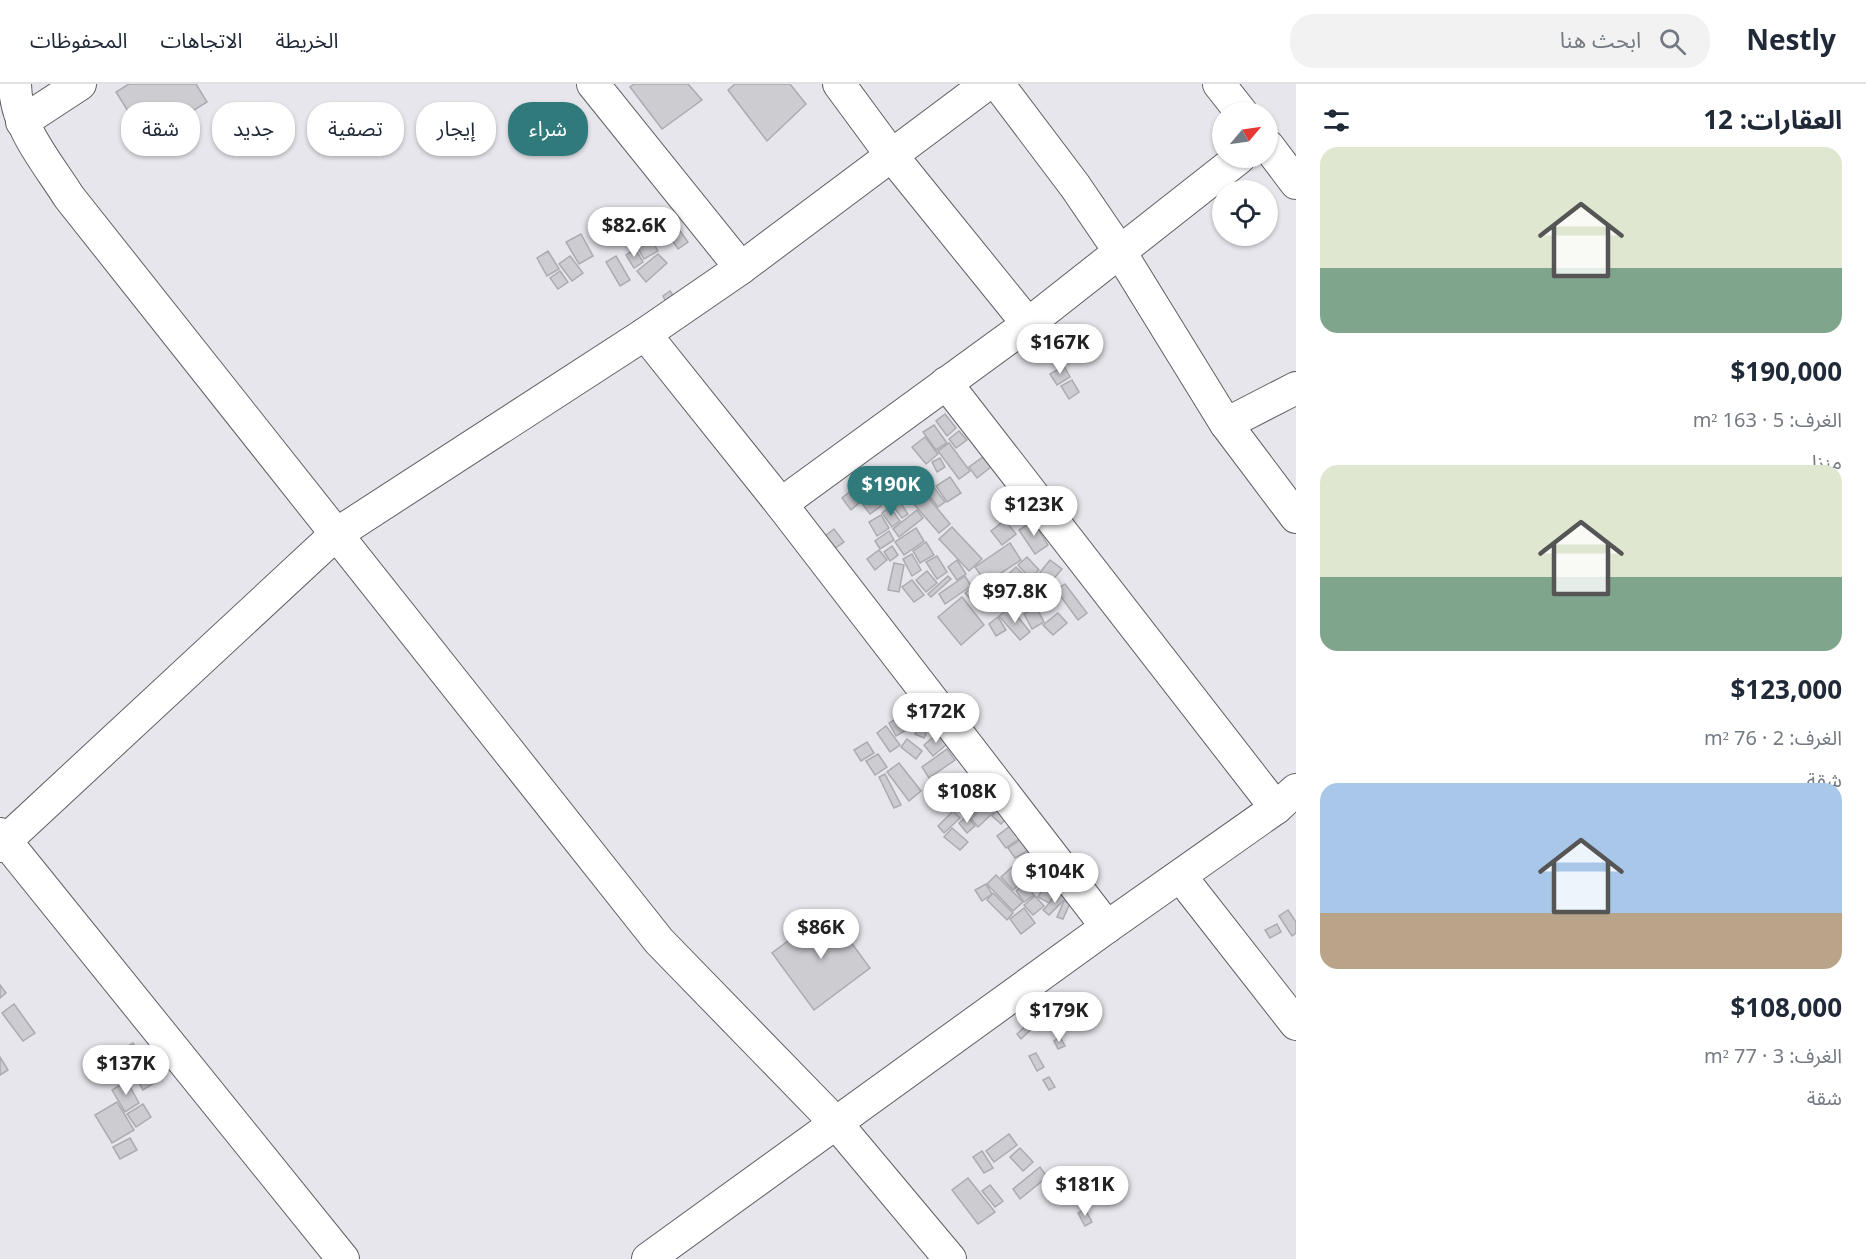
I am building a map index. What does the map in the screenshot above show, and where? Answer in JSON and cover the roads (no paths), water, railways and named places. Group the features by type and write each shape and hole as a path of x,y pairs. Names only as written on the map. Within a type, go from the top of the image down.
{"street":[{"path":"15,84 15,98 22,122 69,197 335,535 659,941 836,1123 950,1259"},
{"path":"22,122 80,84"},
{"path":"593,84 741,268"},
{"path":"839,84 892,156 1028,324"},
{"path":"337,1257 2,840 335,535 645,334 741,268 987,84"},
{"path":"998,84 1075,186 1120,252 1226,424 1296,517"},
{"path":"1219,84 1233,102"},
{"path":"1278,159 1296,183"},
{"path":"781,504 1028,324 1226,168"},
{"path":"645,334 781,504 1107,927"},
{"path":"648,1259 1107,927 1181,877 1286,799 946,383"},
{"path":"1226,424 1296,388"},
{"path":"1181,877 1296,1024"}]}
